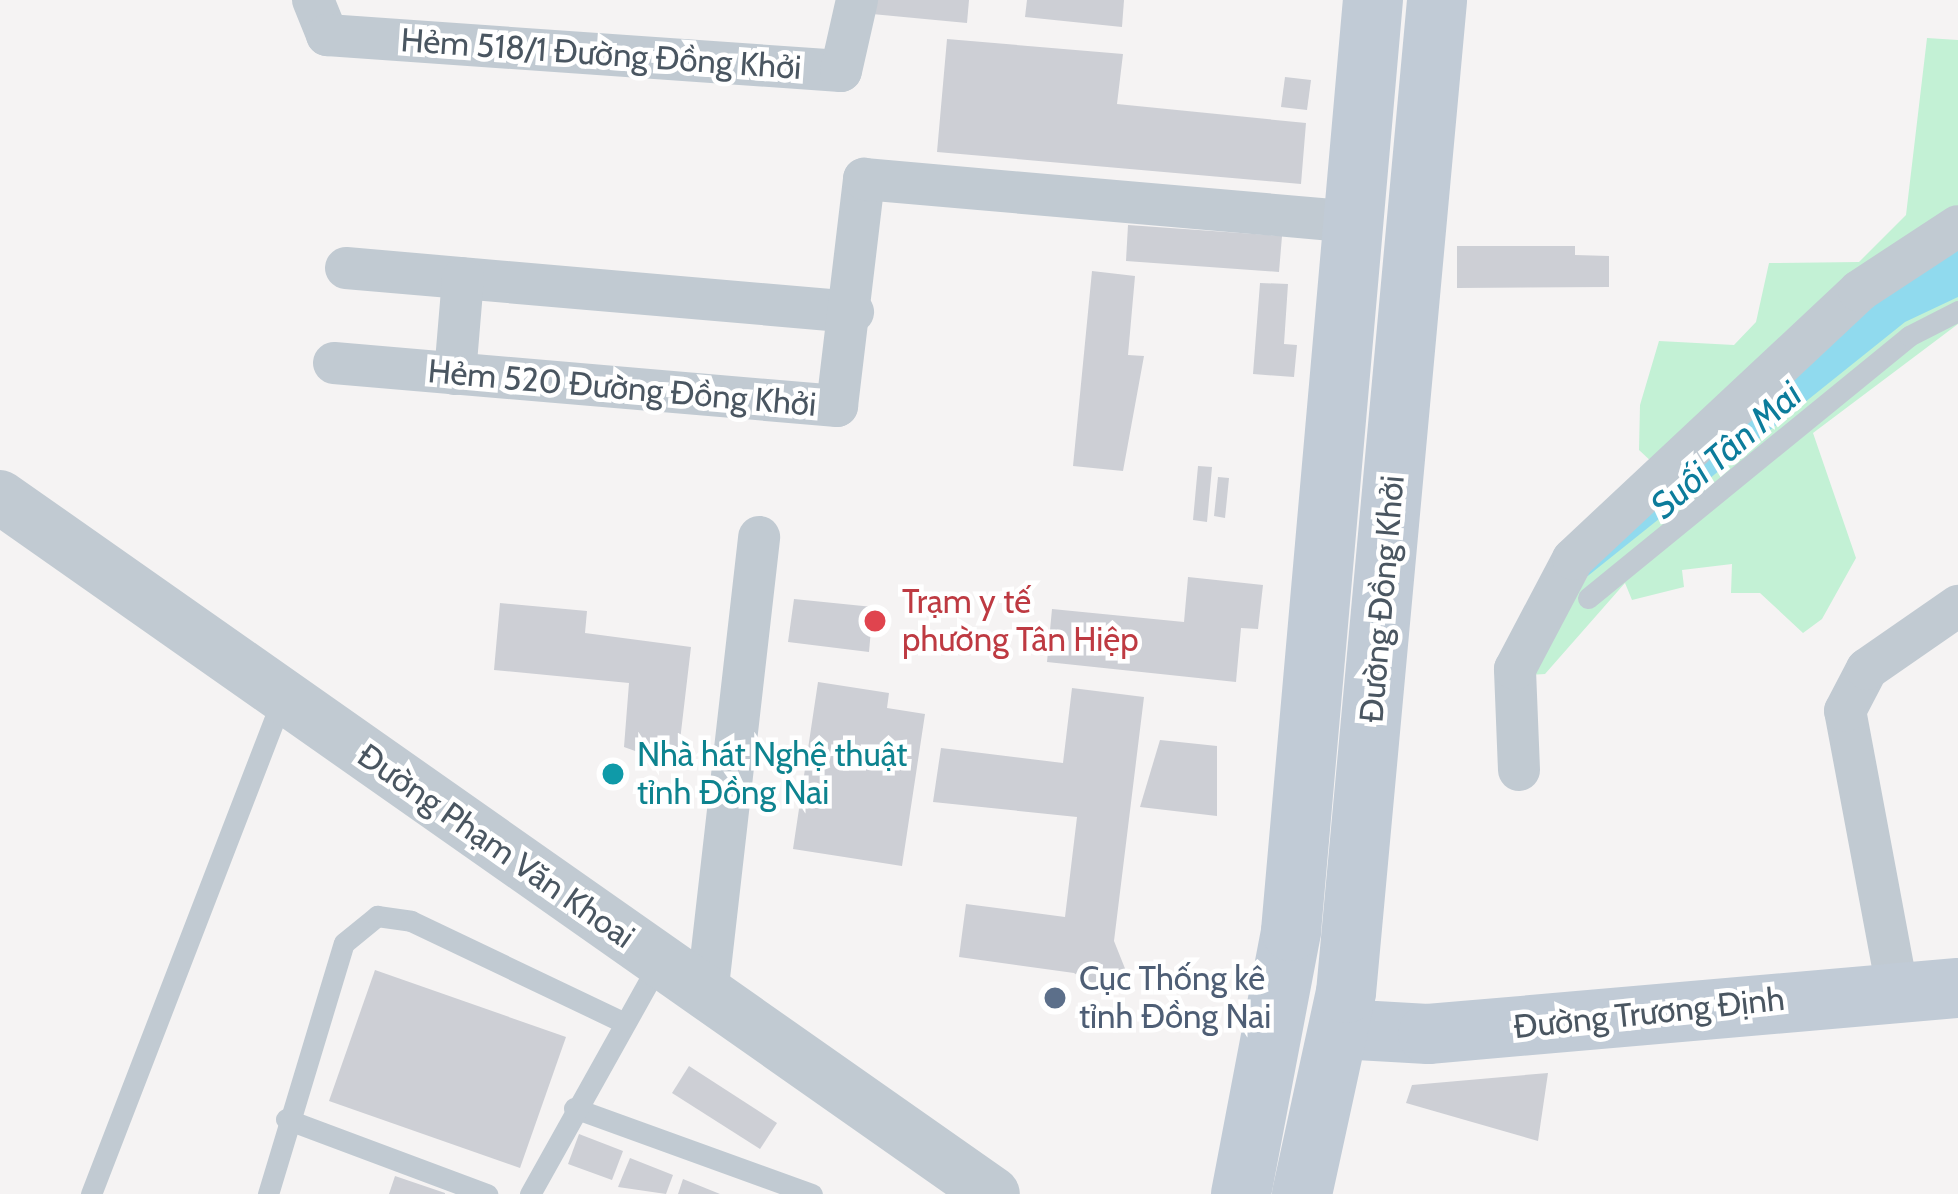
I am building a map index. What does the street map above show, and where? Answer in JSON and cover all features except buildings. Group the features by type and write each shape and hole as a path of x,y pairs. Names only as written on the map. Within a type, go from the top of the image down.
{"main road":[{"name":"Đường Đồng Khởi","path":"1241,1194 1291,931 1373,0"},
{"name":"Đường Đồng Khởi","path":"1302,1194 1340,1028 1437,0"},
{"name":"Đường Trương Định","path":"1340,1028 1428,1034 1897,988 1958,988"}],"street":[{"name":"Hẻm 518/1 Đường Đồng Khởi","path":"313,0 327,35 841,71 857,0"},
{"name":"Hẻm 520 Đường Đồng Khởi","path":"334,363 837,406 853,312 864,179 1352,222"},
{"path":"1520,770 1515,669 1573,560 1859,291 1958,226"},
{"path":"346,268 853,312"},
{"path":"455,374 463,278"},
{"name":"Đường Phạm Văn Khoai","path":"0,496 993,1194"},
{"path":"707,994 759,537"},
{"path":"1897,988 1845,711 1867,669 1958,606"}],"lane":[{"path":"1588,598 1909,336 1958,311"},
{"path":"91,1194 283,696"},
{"path":"268,1194 286,1119 344,943 377,916 411,921 623,1022"},
{"path":"530,1194 660,961"},
{"path":"574,1108 812,1194"},
{"path":"286,1119 487,1194"}],"green space":[{"path":"1927,38 1958,40 1958,324 1813,433 1856,558 1822,619 1803,633 1760,593 1731,593 1732,564 1682,570 1684,587 1632,600 1625,583 1545,674 1529,675 1654,464 1639,450 1640,405 1659,341 1734,345 1756,322 1769,263 1859,262 1906,215"}],"water":[{"name":"Suối Tân Mai","path":"1958,238 1958,297 1905,322 1559,599 1874,294"}],"place":[{"name":"Trạm y tế phường Tân Hiệp","path":"875,621"},
{"name":"Nhà hát Nghệ thuật tỉnh Đồng Nai","path":"613,774"},
{"name":"Cục Thống kê tỉnh Đồng Nai","path":"1055,998"}]}
